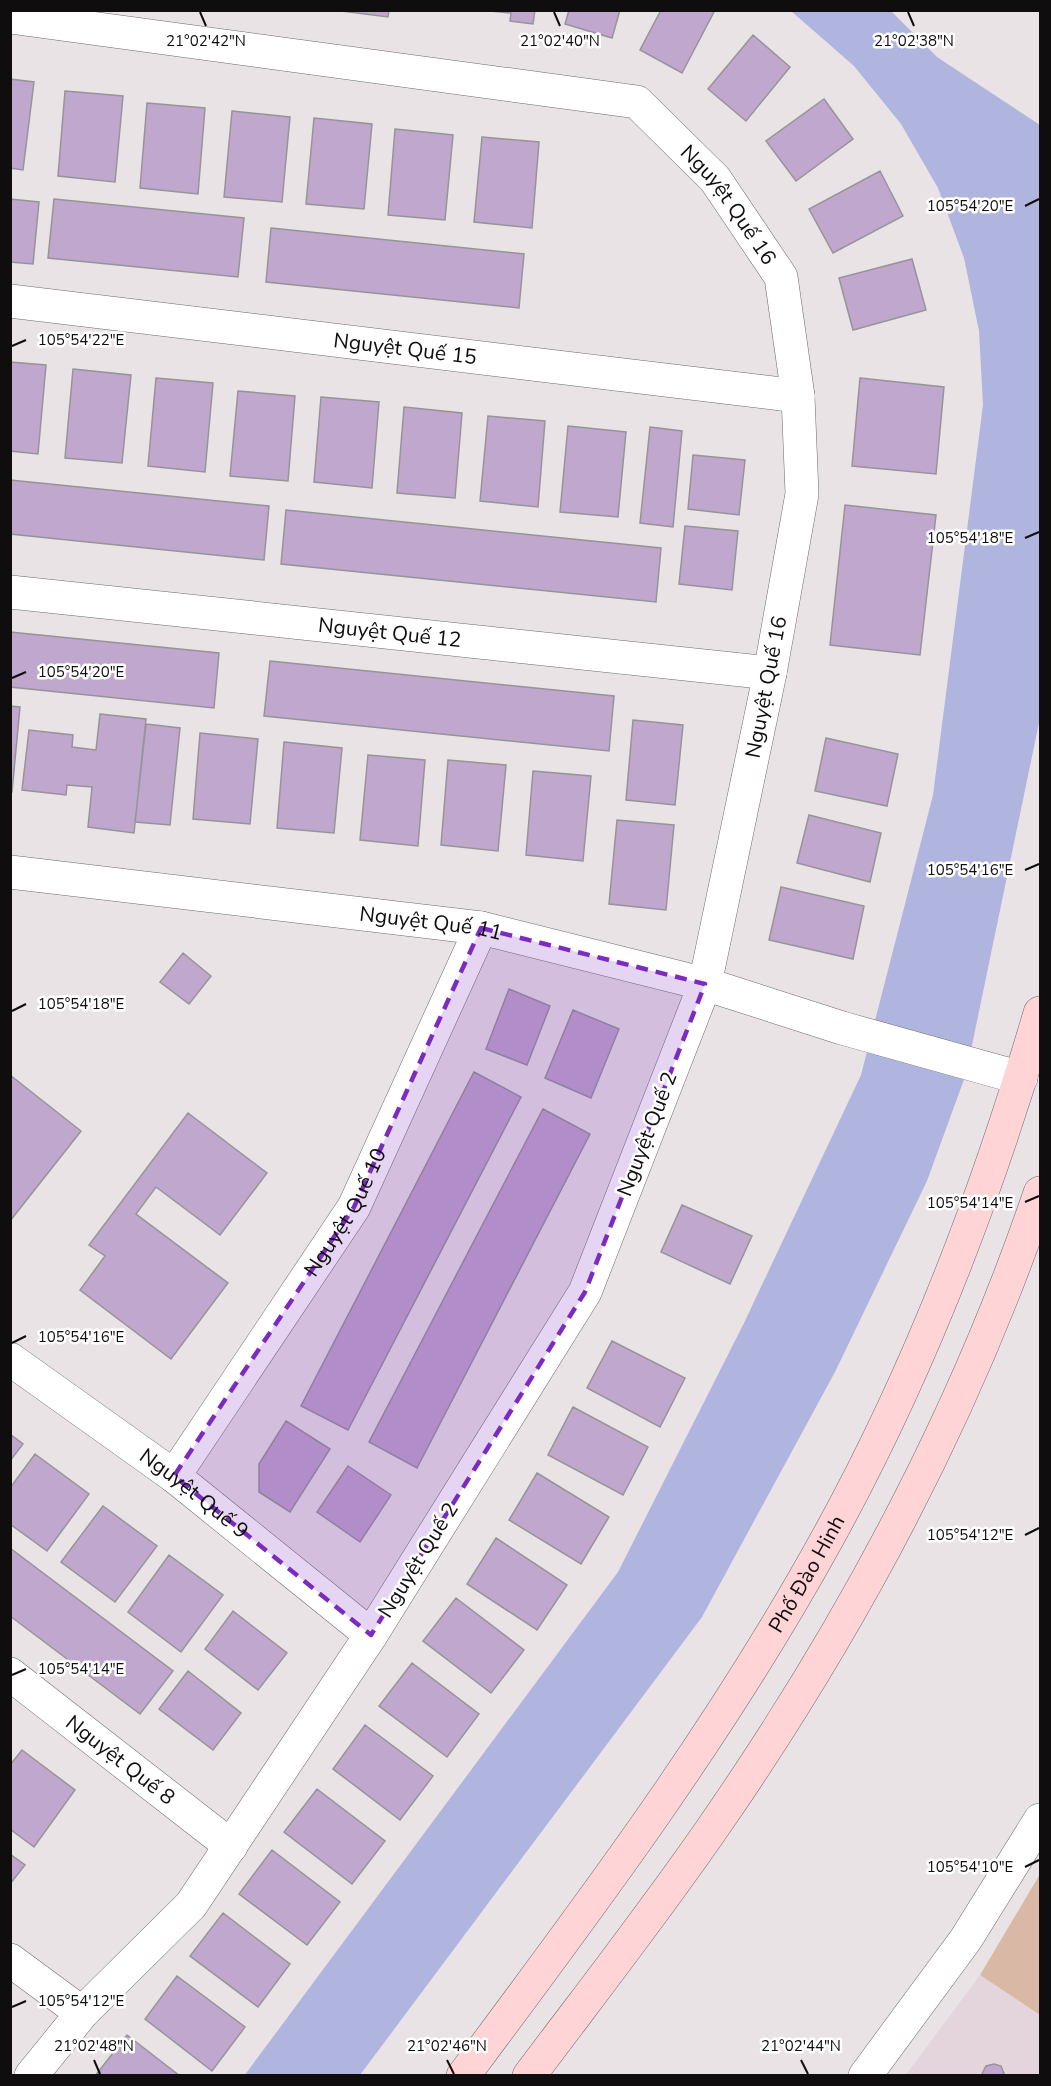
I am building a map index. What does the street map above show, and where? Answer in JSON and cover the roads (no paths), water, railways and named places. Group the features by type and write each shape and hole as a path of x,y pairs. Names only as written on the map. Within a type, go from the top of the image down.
{"street":[{"name":"Nguyệt Quế 16","path":"10,17 637,102 715,179 781,277 798,396 802,494 770,672 705,984"},
{"name":"Nguyệt Quế 15","path":"10,302 798,396"},
{"name":"Nguyệt Quế 12","path":"10,592 770,672"},
{"name":"Nguyệt Quế 11","path":"10,872 481,928 705,984 842,1028 1031,1081"},
{"name":"Nguyệt Quế 10","path":"174,1476 354,1207 481,928"},
{"name":"Nguyệt Quế 2","path":"31,2076 82,2013 191,1905 371,1635 585,1292 705,984"},
{"name":"Phố Đào Hinh","path":"463,2076 665,1802 754,1665 827,1539 856,1484 921,1347 980,1198 1031,1081 1041,1013"},
{"path":"529,2076 717,1822 805,1685 873,1568 908,1503 974,1363 1041,1194"},
{"name":"Nguyệt Quế 9","path":"10,1359 174,1476 371,1635"},
{"name":"Nguyệt Quế 8","path":"10,1674 231,1846"},
{"path":"865,2076 972,1931 1041,1820"},
{"path":"10,1960 82,2013"}],"water":[{"path":"791,11 891,11 937,57 1040,125 1040,718 966,1074 927,1181 835,1372 702,1617 360,2075 244,2076 618,1572 744,1323 861,1075 933,795 983,405 979,331 964,258 938,188 901,124 854,66"}]}
